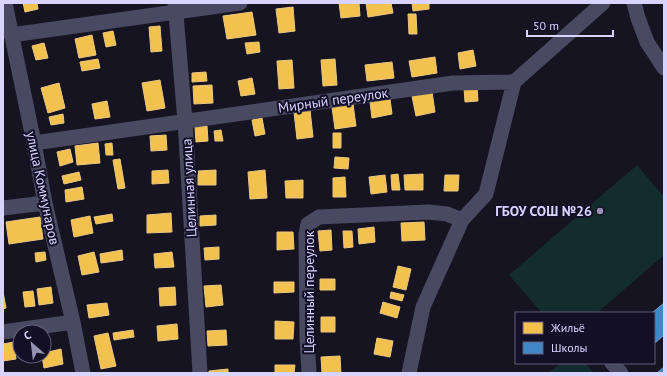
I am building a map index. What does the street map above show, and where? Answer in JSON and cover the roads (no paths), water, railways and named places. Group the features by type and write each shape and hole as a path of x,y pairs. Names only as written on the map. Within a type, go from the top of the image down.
{"street":[{"name":"улица Коммунаров","path":"5,3 45,203 73,322 83,373"},
{"path":"11,34 176,8 240,3"},
{"path":"409,373 423,308 462,220 486,194 514,82 603,3"},
{"path":"634,3 647,42 664,68"},
{"name":"Целинная улица","path":"176,8 185,121 200,373"},
{"name":"Мирный переулок","path":"34,143 453,83 514,82"},
{"path":"3,208 45,203"},
{"name":"Целинный переулок","path":"310,373 307,338 306,234 308,224 319,217 428,212 447,214 462,220"},
{"path":"3,332 73,322"},
{"path":"613,364 621,373"}],"place":[{"name":"ГБОУ СОШ №26","path":"600,211"}]}
